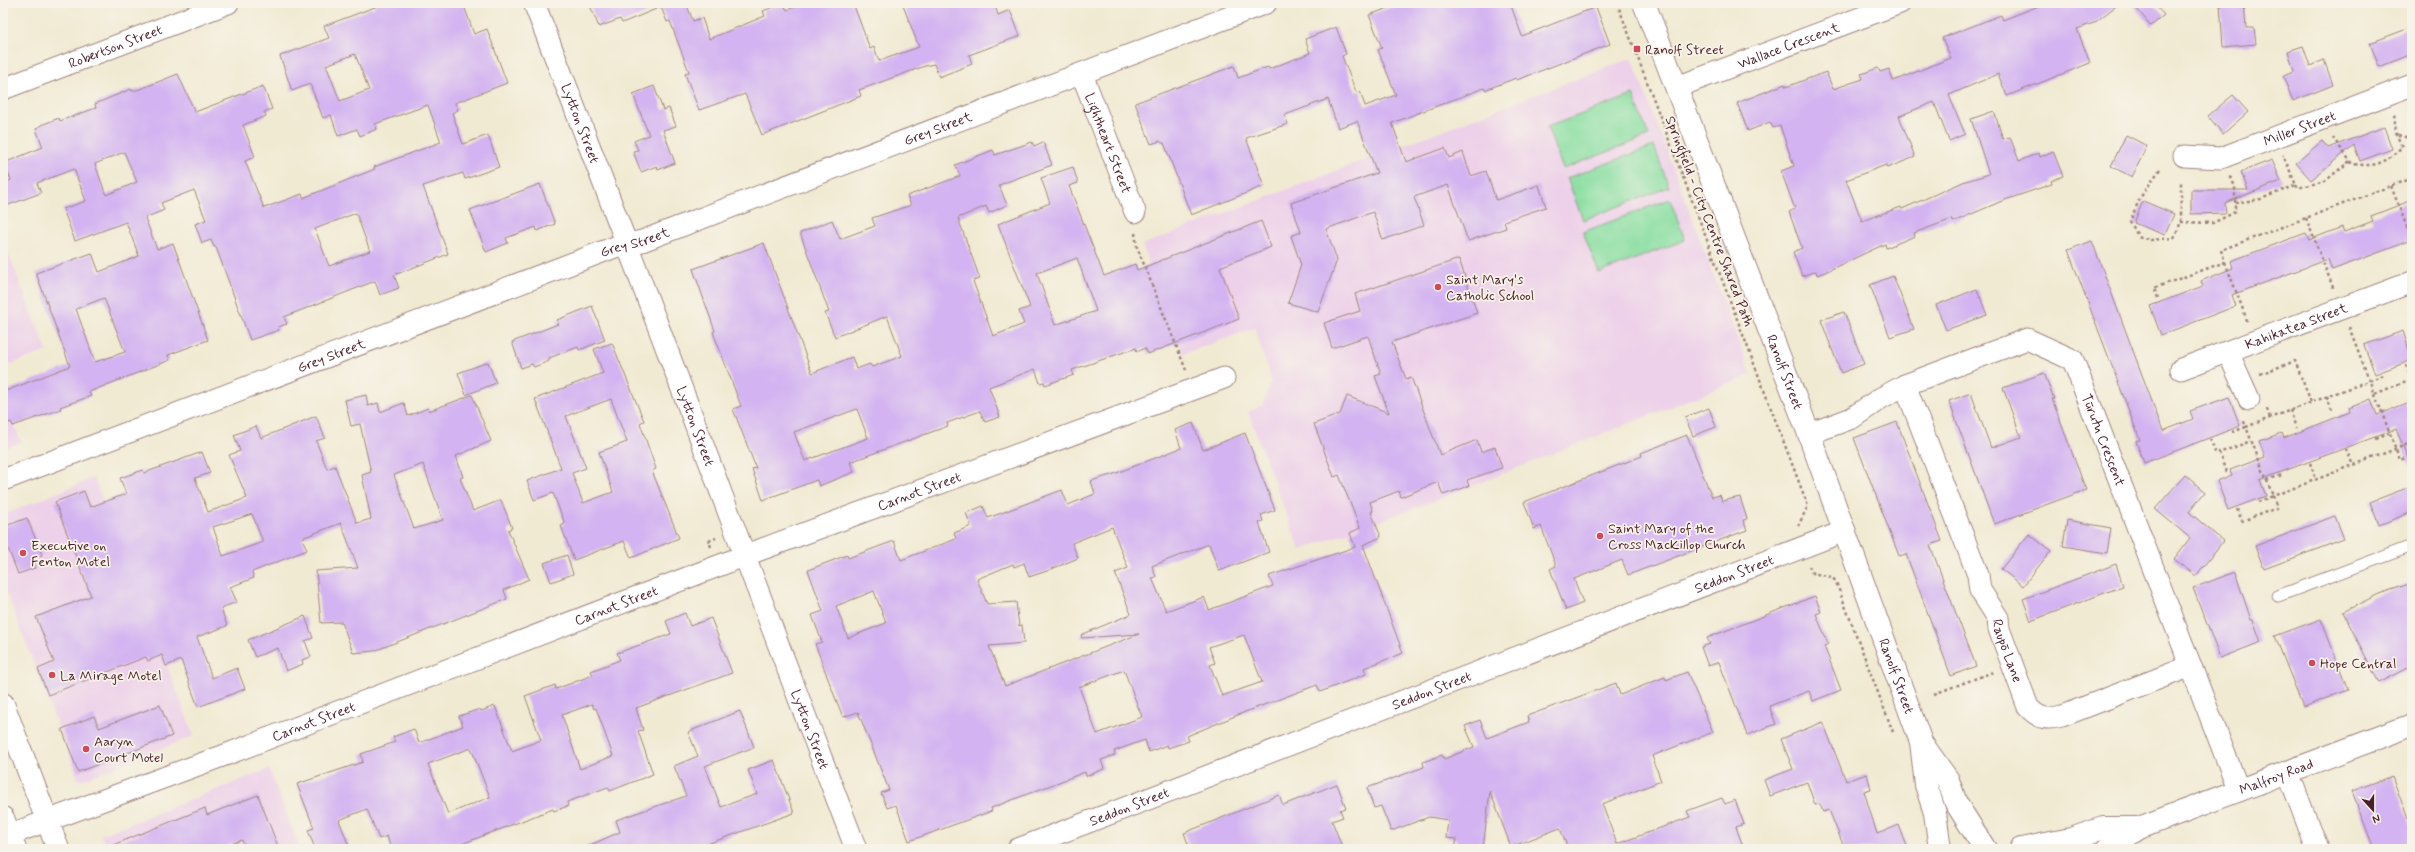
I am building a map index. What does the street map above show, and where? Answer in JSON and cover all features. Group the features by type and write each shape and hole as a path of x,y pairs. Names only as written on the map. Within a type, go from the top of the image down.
{"street":[{"name":"Robertson Street","path":"3,89 228,3"},
{"name":"Lytton Street","path":"534,3 628,244 744,556 856,849"},
{"name":"Grey Street","path":"3,480 609,249 628,244 1082,74 1266,3"},
{"name":"Ranolf Street","path":"1644,3 1809,434 1921,742 1926,785 1935,813 1940,849"},
{"name":"Wallace Crescent","path":"1677,87 1900,3"},
{"name":"Lightheart Street","path":"1082,74 1135,212"},
{"name":"Miller Street","path":"2184,156 2221,158 2412,86"},
{"name":"Kahikatea Street","path":"2180,368 2228,352 2412,282"},
{"name":"Tūrutu Crescent","path":"1809,434 1852,418 1881,398 1905,385 2027,339 2074,360 2239,791"},
{"path":"2228,352 2257,401"},
{"name":"Carnot Street","path":"9,834 47,822 744,556 1224,378"},
{"name":"Raupō Lane","path":"1905,385 1978,575 1980,590 1998,618 1999,629 2028,707 2034,714 2042,719 2062,716 2191,666"},
{"name":"Seddon Street","path":"1018,849 1845,531"},
{"path":"3,704 58,849"},
{"name":"Malfroy Road","path":"2108,849 2139,828 2412,725"},
{"name":"Ranolf Street","path":"1921,742 1948,780 1956,804 1985,849"},
{"path":"2288,772 2317,849"},
{"name":"Malfroy Road","path":"2021,849 2071,839 2103,828 2139,828"}],"lane":[{"path":"2278,596 2412,546"}],"path":[{"name":"Springfield - City Centre Shared Path","path":"1617,3 1808,506 1795,529"},
{"path":"2331,135 2352,164 2372,166 2385,162 2402,147 2397,135 2394,109"},
{"path":"2397,135 2412,140"},
{"path":"2282,153 2298,188 2325,181 2350,160"},
{"path":"2160,169 2140,198 2130,221 2138,236 2151,240 2174,238 2181,222 2181,181"},
{"path":"2181,222 2213,223 2235,212 2235,187 2230,173"},
{"path":"2251,329 2224,262 2221,250 2412,178"},
{"path":"2235,203 2261,199 2296,185"},
{"path":"2391,186 2412,240"},
{"path":"1135,212 1137,247 1194,389"},
{"path":"2306,218 2336,296"},
{"path":"2158,298 2154,288 2224,262"},
{"path":"2347,321 2400,460 2412,456"},
{"path":"2254,376 2295,361 2311,402"},
{"path":"2375,394 2412,380 2406,365"},
{"path":"2232,432 2384,375"},
{"path":"2327,396 2333,413"},
{"path":"2257,401 2270,418"},
{"path":"2290,410 2296,428"},
{"path":"2237,509 2242,520 2277,508 2246,427"},
{"path":"2375,439 2390,433"},
{"path":"2210,438 2215,452 2219,453 2226,472"},
{"path":"2219,453 2251,440"},
{"path":"2258,502 2412,443"},
{"path":"2346,449 2353,465"},
{"path":"2310,463 2316,479"},
{"path":"2267,480 2282,475"},
{"path":"1809,564 1812,573 1832,577 1836,582 1894,736"},
{"path":"1934,694 2001,669"}],"shaded area":[{"name":"Saint Mary's Catholic School","path":"1632,58 1751,375 1434,501 1300,550 1248,412 1263,405 1271,380 1255,328 1183,354 1142,245"},
{"path":"3,240 47,351 3,367"},
{"path":"3,397 21,442 3,449"},
{"path":"94,478 194,736 79,781 3,583 3,515"},
{"path":"269,769 300,849 107,849 101,835"}],"green space":[{"path":"1633,95 1649,136 1563,169 1547,127"},
{"path":"1654,146 1669,187 1583,220 1567,178"},
{"path":"1670,199 1685,240 1599,273 1583,232"}],"building":[{"path":"374,3 463,3 474,34 487,29 507,83 455,103 458,110 452,113 463,144 488,135 499,167 465,179 463,173 423,186 448,254 394,275 399,288 380,295 375,281 284,317 287,324 278,327 279,330 250,340 216,247 214,247 211,240 202,243 195,224 206,220 194,190 161,203 164,210 145,218 157,249 173,243 208,340 168,355 170,360 89,392 91,396 60,407 61,409 13,426 11,422 3,425 3,392 70,366 36,273 92,253 99,272 139,256 126,222 75,241 63,209 86,201 74,169 37,183 41,193 3,207 3,184 11,180 4,163 43,147 36,129 41,125 59,118 60,121 96,108 95,104 131,89 132,91 140,89 178,74 195,112 263,86 272,109 264,112 266,116 243,125 255,157 245,161 264,208 302,194 303,198 375,169 374,167 441,142 428,105 375,124 377,129 360,136 357,129 338,136 331,115 323,118 310,84 292,91 280,56 329,38 324,26 375,7","holes":["355,54 369,90 340,101 326,65","124,152 137,182 106,195 95,164","356,213 370,251 329,266 315,229","104,298 125,352 95,362 76,309"]},
{"path":"589,3 686,3 693,21 702,18 709,39 765,16 763,11 783,3 787,10 805,3 853,3 870,49 874,47 879,61 919,47 902,3 994,3 998,15 1010,10 1020,36 969,55 972,64 939,77 934,64 925,66 859,90 861,96 762,135 745,94 699,110 685,74 689,72 670,21 667,22 661,7 622,23 620,19 599,27"},
{"path":"1403,3 1510,3 1522,36 1596,7 1610,44 1517,80 1516,78 1485,90 1484,88 1392,123 1406,162 1445,148 1449,158 1463,152 1471,176 1486,171 1496,200 1539,185 1546,207 1504,221 1506,228 1468,241 1448,185 1414,197 1424,225 1383,240 1373,212 1326,229 1337,260 1318,312 1288,303 1301,265 1291,236 1301,232 1291,203 1377,173 1357,121 1338,128 1328,99 1285,115 1288,124 1246,138 1264,186 1191,215 1164,143 1160,141 1151,144 1135,103 1234,66 1238,78 1268,67 1269,69 1310,53 1305,39 1336,27 1346,54 1342,56 1356,92 1360,91 1365,106 1396,95 1378,50 1382,48 1369,15"},
{"path":"2046,3 2120,3 2094,23 2077,29 2090,63 2007,96 1998,74 1949,95 1965,134 1949,141 1934,102 1899,116 1915,157 1887,168 1886,165 1846,180 1862,221 1901,207 1902,209 1963,182 1989,174 1971,119 1994,111 2003,139 2010,137 2019,161 2039,153 2040,157 2053,151 2063,176 2051,181 2052,184 2002,201 1953,222 1952,219 1914,233 1915,236 1886,248 1885,244 1825,272 1817,275 1816,271 1802,276 1793,252 1802,248 1789,212 1795,209 1781,171 1794,166 1780,126 1773,128 1770,122 1748,131 1737,103 1785,84 1786,87 1826,72 1833,89 1863,79 1861,74 1878,68 1880,72 1889,69 1893,81 1951,58 1942,38 2001,15 2003,20"},
{"path":"2132,3 2153,3 2164,15 2151,26"},
{"path":"2244,3 2246,28 2254,28 2256,44 2223,47 2220,4"},
{"path":"2412,27 2412,54 2379,67 2370,43"},
{"path":"2303,46 2310,66 2324,60 2333,85 2293,101 2283,76 2294,72 2288,51"},
{"path":"654,86 663,110 669,108 676,126 663,130 675,163 658,170 657,166 641,172 633,151 638,150 634,141 649,135 633,94"},
{"path":"2233,95 2248,112 2223,134 2208,116"},
{"path":"2384,127 2392,149 2360,161 2354,145 2311,180 2296,163 2322,141 2328,148"},
{"path":"2126,135 2147,146 2132,177 2111,166"},
{"path":"1032,142 1034,146 1043,142 1052,165 999,185 1007,205 989,213 986,206 958,218 980,279 973,281 993,336 1024,324 1019,311 1030,307 998,224 1050,203 1041,178 1073,167 1078,183 1069,186 1104,276 1135,264 1137,270 1261,221 1271,247 1220,267 1239,319 1148,354 1145,348 1137,352 1136,348 1072,370 1074,375 1045,385 1044,382 1040,383 1035,369 989,387 1000,417 985,422 980,411 947,423 948,426 850,462 854,472 819,486 817,480 763,500 752,469 756,468 733,409 741,406 713,332 715,331 693,269 764,243 812,373 852,357 856,369 870,364 872,367 902,356 887,316 835,337 825,313 829,312 800,233 832,220 840,239 875,226 872,218 911,205 907,196 960,176 955,165 993,150 995,155","holes":["1077,258 1096,311 1055,325 1037,273","857,409 868,438 805,461 794,432"]},
{"path":"2272,160 2281,181 2225,203 2226,213 2191,214 2191,190 2248,190 2241,172"},
{"path":"540,184 555,224 537,231 536,227 506,238 508,243 486,252 470,210"},
{"path":"2412,200 2412,240 2332,270 2328,259 2232,295 2236,306 2161,335 2150,306 2203,286 2201,281 2233,268 2231,261 2306,233 2309,240 2342,227 2344,232 2373,221 2371,216"},
{"path":"2143,201 2174,214 2165,235 2134,223"},
{"path":"2092,241 2163,431 2193,419 2190,411 2229,397 2240,426 2144,463 2136,441 2140,440 2068,250"},
{"path":"1459,259 1477,313 1392,342 1406,379 1411,377 1440,455 1477,440 1481,452 1495,447 1502,468 1467,480 1469,486 1443,495 1438,482 1401,497 1399,491 1370,502 1373,511 1371,512 1381,537 1363,545 1403,653 1364,668 1366,674 1320,692 1317,685 1245,712 1187,736 1189,741 1168,748 1167,745 1149,752 1145,740 1114,751 1115,755 1101,760 1104,769 1086,776 1085,772 991,808 992,811 909,841 896,805 887,808 881,793 889,790 858,712 843,717 815,644 822,642 812,615 823,611 808,570 847,555 848,558 894,541 901,560 956,539 954,533 971,526 966,513 983,506 988,518 1062,490 1068,505 1095,494 1091,481 1114,474 1181,448 1175,430 1193,423 1203,450 1245,433 1275,510 1261,515 1263,521 1259,523 1269,552 1219,571 1209,544 1152,566 1156,577 1152,578 1166,611 1204,597 1209,610 1273,586 1269,576 1355,547 1350,533 1360,528 1339,475 1334,477 1314,424 1340,414 1347,396 1389,413 1375,376 1381,374 1368,336 1332,348 1324,323 1360,311 1355,294","holes":["1112,527 1128,568 1115,573 1131,614 1081,635 1082,638 1139,634 1005,686 989,646 1024,643 1022,625 1019,626 1016,602 987,604 977,579 1013,564 1014,567 1024,563 1029,577 1047,571 1078,558 1072,543","874,591 886,623 848,638 836,606","1244,635 1262,682 1222,696 1210,665 1215,663 1209,647","1124,670 1142,717 1097,734 1079,687"]},
{"path":"1893,276 1914,329 1890,337 1870,285"},
{"path":"1977,289 1987,315 1946,330 1936,305"},
{"path":"592,306 605,340 579,350 578,347 549,358 549,361 534,367 532,364 521,368 512,342 558,324 557,320"},
{"path":"1844,312 1864,364 1841,373 1821,320"},
{"path":"2403,331 2412,360 2375,374 2364,345"},
{"path":"612,343 644,421 640,423 656,469 652,471 679,538 631,558 624,541 574,560 561,526 565,524 553,493 534,500 527,481 561,468 535,399 603,373 594,349","holes":["611,399 627,442 599,452 613,492 583,503 572,473 586,468 566,416"]},
{"path":"488,362 496,383 466,395 458,373"},
{"path":"2044,373 2054,399 2052,399 2086,490 1994,524 1949,401 1971,393 1991,448 2021,437 2003,388"},
{"path":"366,395 368,406 378,403 380,412 404,403 408,416 428,408 429,411 472,395 491,441 456,456 463,477 460,478 473,511 501,500 512,528 508,530 529,579 504,590 507,599 374,651 353,653 342,622 321,623 316,571 358,568 341,523 302,538 307,550 252,572 254,578 230,587 237,602 221,608 227,626 197,637 212,678 237,668 245,689 198,707 181,660 166,666 162,655 148,661 146,657 48,695 38,669 54,662 36,617 91,596 55,502 84,491 90,507 126,494 120,478 143,470 144,473 202,452 210,473 195,478 208,512 247,498 229,455 240,451 234,435 256,426 261,438 316,416 325,438 316,441 327,469 335,466 357,523 371,519 362,475 371,472 360,424 351,426 345,400","holes":["423,464 443,520 414,529 394,475","252,514 263,542 223,556 213,527"]},
{"path":"2371,399 2377,415 2412,401 2412,468 2396,429 2260,480 2266,496 2228,510 2217,481 2232,475 2230,470 2265,457 2259,441 2282,433 2284,438 2350,412 2349,408"},
{"path":"1709,408 1716,427 1693,436 1685,417"},
{"path":"1897,422 1942,541 1930,545 1976,666 1951,676 1906,554 1899,556 1854,438"},
{"path":"1687,435 1712,497 1720,495 1722,501 1740,497 1747,519 1743,520 1747,530 1628,575 1622,560 1574,579 1583,603 1566,610 1550,569 1556,566 1541,526 1534,529 1524,502 1642,456 1641,453"},
{"path":"2185,475 2205,492 2189,512 2223,541 2196,576 2174,559 2190,538 2155,509"},
{"path":"2412,486 2412,512 2379,525 2370,502"},
{"path":"2335,516 2344,539 2264,569 2255,546"},
{"path":"27,518 42,555 31,559 35,568 18,574 3,535 3,527"},
{"path":"2067,520 2111,528 2107,553 2063,546"},
{"path":"2029,534 2051,551 2023,586 2001,569"},
{"path":"567,555 573,574 551,582 544,563"},
{"path":"2116,564 2123,586 2031,621 2023,599"},
{"path":"2235,572 2251,620 2253,620 2261,642 2220,658 2193,588"},
{"path":"2412,583 2412,666 2379,683 2343,612 2379,594"},
{"path":"1815,596 1821,612 1816,614 1828,644 1824,646 1841,690 1813,701 1809,691 1769,706 1776,724 1747,735 1719,662 1708,666 1701,647 1710,644 1707,638"},
{"path":"685,613 690,626 711,618 732,673 636,708 643,730 638,731 653,774 610,791 608,787 567,802 568,806 554,811 553,809 467,842 461,845 463,849 391,849 387,836 379,839 367,809 339,820 350,849 315,849 308,830 314,828 297,784 363,762 361,754 395,742 393,737 414,729 419,743 463,726 459,716 495,706 512,751 541,740 525,696 555,685 556,689 593,675 591,671 620,660 617,653 671,634 666,621","holes":["592,704 594,709 596,708 613,756 580,769 562,715","471,748 490,797 448,814 428,764"]},
{"path":"305,616 313,638 305,641 311,657 302,660 303,664 286,671 278,648 255,657 248,640"},
{"name":"Hope Central","path":"2321,619 2348,690 2303,707 2275,636"},
{"path":"1687,672 1713,732 1652,756 1661,781 1602,804 1617,844 1690,817 1687,811 1722,798 1725,804 1735,800 1744,824 1736,827 1744,849 1568,849 1560,828 1511,847 1490,791 1483,849 1455,849 1457,839 1446,838 1448,820 1429,817 1391,831 1381,806 1374,808 1367,788 1424,767 1423,762 1442,755 1444,759 1474,747 1465,726 1480,720 1487,738 1529,722 1527,716 1616,683 1620,695 1665,677 1666,680"},
{"path":"160,705 172,736 78,772 62,729 94,716 99,728"},
{"path":"740,711 754,747 705,766 721,807 757,794 748,770 774,760 794,813 693,849 581,849 620,832 616,820 686,796 674,766 698,756 688,732"},
{"path":"1823,722 1846,781 1867,774 1871,789 1864,791 1877,834 1899,825 1908,849 1841,849 1844,847 1829,810 1823,812 1820,804 1815,805 1807,782 1770,796 1764,780 1793,769 1781,739"},
{"path":"2392,776 2412,830 2412,849 2374,849 2352,791"},
{"path":"1337,784 1346,808 1340,810 1343,817 1332,821 1343,849 1190,849 1184,833 1279,795 1283,805"},
{"path":"258,795 279,849 245,849 242,840 217,849 103,849 205,808 207,815"}],"place":[{"name":"Ranolf Street","path":"1637,49"},
{"name":"Saint Mary's Catholic School","path":"1438,287"},
{"name":"Saint Mary of the Cross MacKillop Church","path":"1600,536"},
{"name":"Executive on Fenton Motel","path":"23,553"},
{"name":"Hope Central","path":"2312,663"},
{"name":"La Mirage Motel","path":"52,675"},
{"name":"Aaryn Court Motel","path":"86,749"}]}
